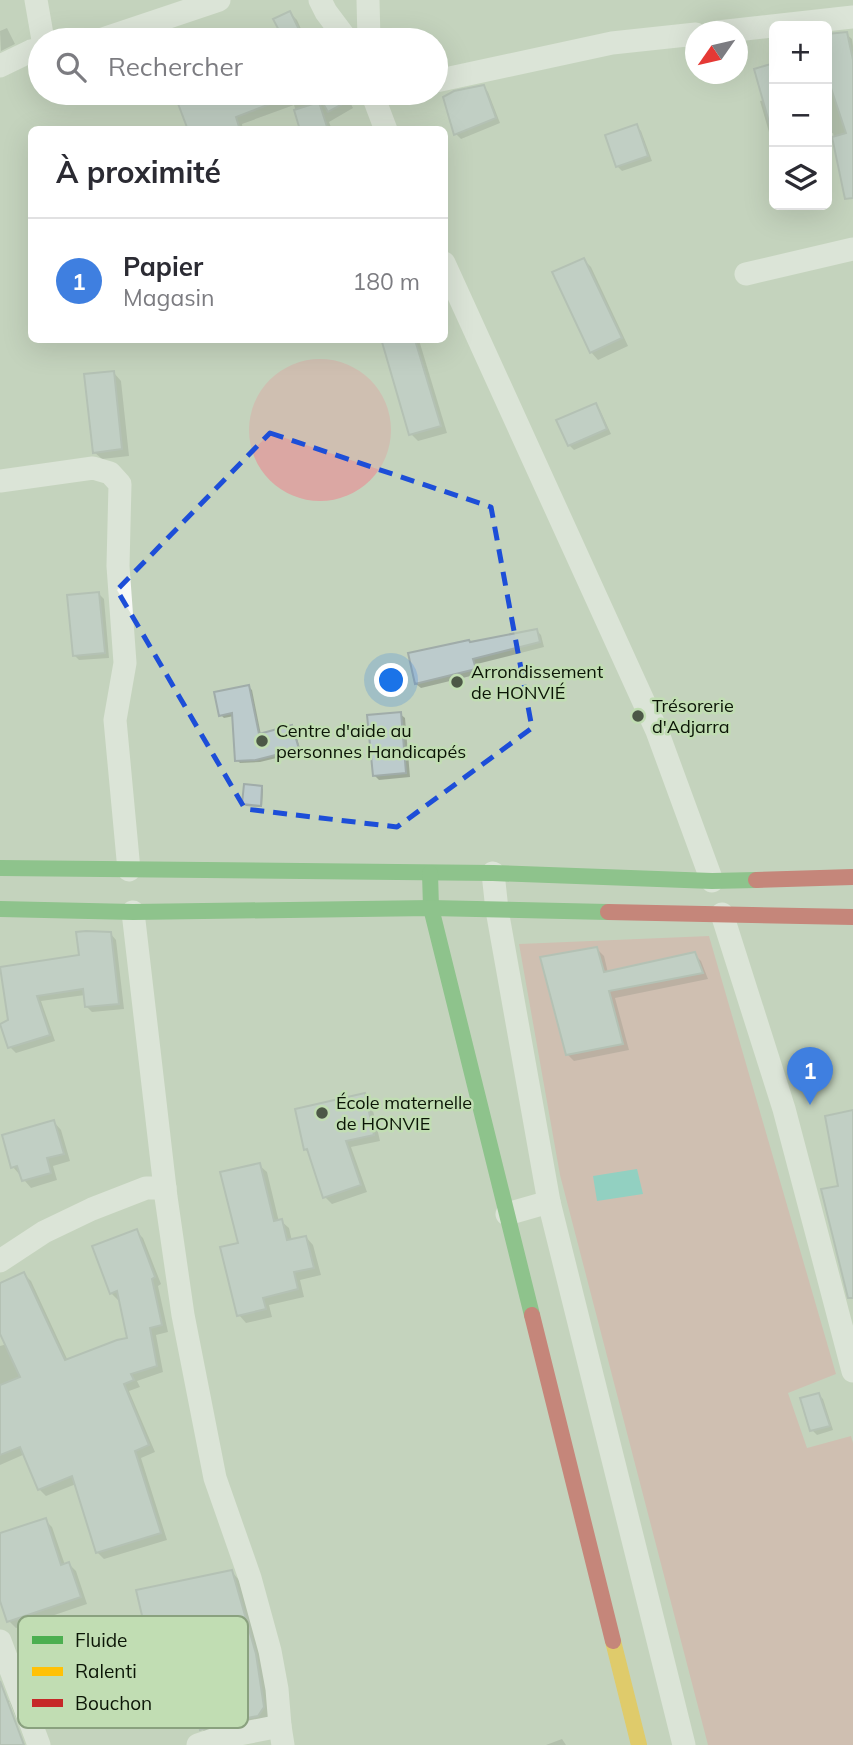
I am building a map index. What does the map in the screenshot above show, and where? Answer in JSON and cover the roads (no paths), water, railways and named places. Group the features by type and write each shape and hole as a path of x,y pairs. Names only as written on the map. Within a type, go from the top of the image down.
{"main road":[{"path":"0,867 493,873 712,881 853,877"},
{"path":"430,873 431,908 639,1745"},
{"path":"0,909 133,912 431,908 853,917"}],"street":[{"path":"36,0 41,28"},
{"path":"136,28 219,0"},
{"path":"320,0 338,28"},
{"path":"368,0 369,28"},
{"path":"748,29 853,17"},
{"path":"448,78 612,43 685,35"},
{"path":"0,66 28,53"},
{"path":"379,105 385,126"},
{"path":"746,274 853,249"},
{"path":"448,271 657,731 712,881"},
{"path":"0,481 93,468 110,472 120,484 118,566 125,663 115,720 129,870"},
{"path":"493,873 497,910 549,1202 684,1745"},
{"path":"133,912 165,1188 183,1315 215,1478 250,1578 271,1651 281,1736 219,1738 198,1745"},
{"path":"722,914 785,1109 853,1371"},
{"path":"0,1261 44,1232 92,1209 146,1188 165,1188"},
{"path":"507,1214 549,1202"},
{"path":"0,1641 18,1689"},
{"path":"33,1728 39,1745"}],"water":[{"path":"637,1169 643,1194 597,1201 593,1176"}],"place":[{"name":"Arrondissement de HONVIÉ","path":"457,682"},
{"name":"Trésorerie d'Adjarra","path":"638,716"},
{"name":"Centre d'aide au personnes Handicapés","path":"262,741"},
{"name":"Papier","path":"810,1105"},
{"name":"École maternelle de HONVIE","path":"322,1113"}]}
